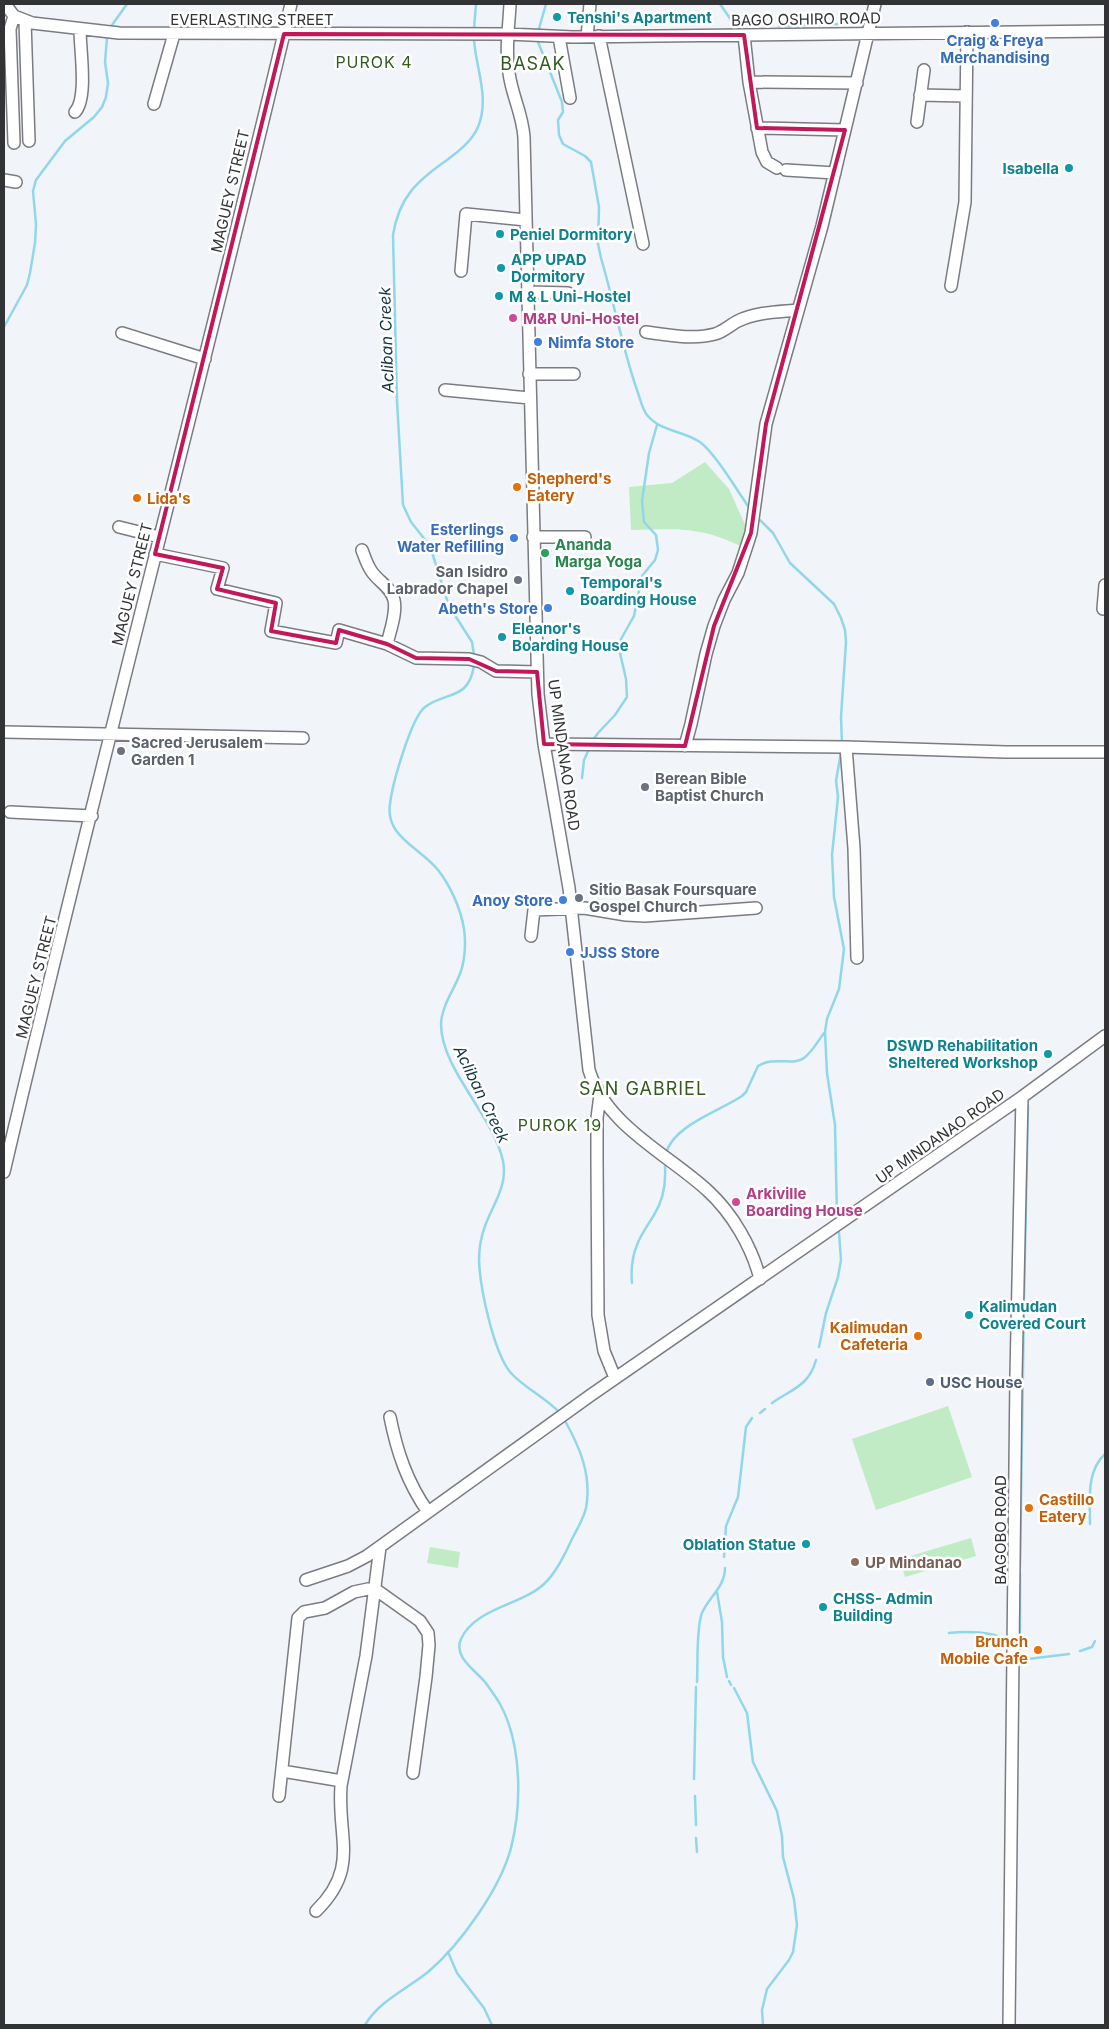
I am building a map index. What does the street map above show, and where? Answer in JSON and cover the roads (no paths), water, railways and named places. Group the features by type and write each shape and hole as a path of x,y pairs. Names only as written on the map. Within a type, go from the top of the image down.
{"street":[{"path":"5,4 19,19 29,142"},
{"name":"MAGUEY STREET","path":"4,1172 291,4"},
{"name":"UP MINDANAO ROAD","path":"510,4 508,73 523,127 537,672 544,744 565,861 589,1070 600,1094 639,1137 708,1191 720,1203 736,1226 763,1277 1022,1097 1105,1036"},
{"path":"587,37 590,4"},
{"path":"684,746 714,626 724,600 738,573 752,533 766,424 835,173 875,4"},
{"path":"14,143 10,29 19,19"},
{"name":"EVERLASTING STREET","path":"19,19 80,30 119,34 508,34"},
{"path":"75,112 81,100 80,30"},
{"name":"BAGO OSHIRO ROAD","path":"508,34 587,37 1105,31"},
{"path":"952,286 965,202 967,32"},
{"path":"154,104 174,34"},
{"path":"744,34 749,82 764,157 772,166 781,169 835,173"},
{"path":"600,36 643,244"},
{"path":"559,37 570,98"},
{"path":"916,122 924,70"},
{"path":"749,82 857,83"},
{"path":"920,95 966,96"},
{"path":"757,128 845,130"},
{"path":"4,180 16,182"},
{"path":"461,271 466,214 526,220"},
{"path":"528,292 568,293"},
{"path":"646,332 707,336 717,334 752,316 798,310"},
{"path":"122,332 205,360"},
{"path":"530,374 574,374"},
{"path":"445,390 530,398"},
{"path":"119,527 160,537"},
{"path":"533,537 584,537"},
{"path":"362,550 368,566 386,585 394,600 394,612 387,644"},
{"path":"155,554 223,568 217,589 276,603 271,631 336,643 339,630 387,644 416,658 469,659 481,662 496,671 537,672"},
{"path":"1102,609 1105,585"},
{"path":"4,732 303,738"},
{"path":"544,744 1105,752"},
{"path":"846,747 854,848 857,958"},
{"path":"10,812 92,816"},
{"path":"531,936 534,910 595,909 635,916 756,908"},
{"path":"600,1094 597,1118 598,1315 604,1351 616,1378"},
{"name":"BAGOBO ROAD","path":"1009,2025 1016,1375 1022,1097"},
{"path":"306,1580 348,1566 380,1546 616,1378 763,1277"},
{"path":"390,1416 401,1462 409,1482 428,1512"},
{"path":"316,1911 333,1892 342,1870 344,1851 340,1799 342,1781 366,1656 380,1546"},
{"path":"279,1796 298,1618 304,1612 325,1608 354,1592 368,1589 375,1589 420,1621 428,1633 426,1677 413,1773"},
{"path":"282,1771 342,1781"}],"waterway":[{"path":"110,28 127,4"},
{"name":"Acliban Creek","path":"474,29 476,4"},
{"path":"538,32 546,4"},
{"path":"720,4 736,27"},
{"path":"779,26 839,24"},
{"path":"4,327 27,285 30,273 35,243 36,224 33,191 36,180 65,141 94,117 102,107 108,83 105,62 107,38"},
{"name":"Acliban Creek","path":"474,40 483,94 483,105 478,127 465,145 427,175 411,191 400,210 393,235 397,401 403,505 411,522 430,546 449,606 472,642 474,655"},
{"path":"538,42 562,102 563,112 558,120 559,135 563,144 585,156 591,162 599,207 598,244 627,357 644,410 659,425 693,438 706,447 750,509"},
{"path":"593,740 615,715 627,697 626,679 620,653 621,639 634,616 642,576 655,560 658,550 656,535 644,522 642,501 649,453 657,425"},
{"path":"758,518 773,533 790,563 834,604 841,618 846,642 841,717 842,743"},
{"name":"Acliban Creek","path":"474,665 471,676 462,690 425,707 414,724 398,768 390,804 390,815 398,833 431,862 447,883 463,921 465,950 461,971 444,1010 441,1024 443,1041 449,1058 489,1127 503,1161 502,1187 488,1218 480,1243 480,1272 488,1318 498,1349 510,1372 560,1413"},
{"path":"582,778 584,760 589,749"},
{"path":"837,1217 835,1125 827,1073 825,1032 827,1019 839,989 844,949 834,897 832,855 838,797 836,781 841,752"},
{"path":"666,1153 678,1134 742,1096 746,1092 758,1066 770,1062 800,1060 810,1053 824,1033"},
{"path":"1024,1298 1028,1106"},
{"path":"632,1283 634,1254 640,1237 660,1204 665,1179 665,1166"},
{"path":"819,1347 826,1313 838,1277 841,1260 839,1233"},
{"path":"1020,1567 1024,1302"},
{"path":"772,1403 799,1386 809,1376 816,1360"},
{"path":"760,1413 765,1409"},
{"path":"724,1557 726,1526 738,1497 746,1427 752,1418"},
{"name":"Acliban Creek","path":"365,2025 378,2009 428,1972 453,1947 488,1898 506,1864 515,1831 517,1813 518,1775 513,1737 500,1704 485,1682 466,1663 459,1646 461,1639 477,1620 524,1597 544,1584 560,1563 582,1520 586,1508 586,1473 580,1451 564,1419"},
{"path":"1090,1524 1090,1487 1095,1469 1105,1454"},
{"path":"697,1682 700,1620 705,1607 722,1581 725,1568"},
{"path":"1020,1574 1020,1640"},
{"path":"717,1592 722,1622 723,1657 727,1677"},
{"path":"949,1633 971,1632 995,1635 1007,1641 1008,1653"},
{"path":"1080,1651 1092,1647 1095,1641"},
{"path":"1020,1644 1020,1660 1069,1654"},
{"path":"729,1681 731,1685"},
{"path":"694,1779 696,1687"},
{"path":"734,1688 747,1713 753,1762 777,1811 782,1836 783,1857 794,1899 797,1925 793,1952 767,1989 762,2010 763,2025"},
{"path":"695,1796 696,1825"},
{"path":"696,1838 697,1852"},
{"path":"448,1952 457,1973 484,2008 492,2025"}],"place":[{"name":"Tenshi's Apartment","path":"557,17"},
{"name":"Craig & Freya Merchandising","path":"995,23"},
{"name":"Isabella","path":"1069,168"},
{"name":"Peniel Dormitory","path":"500,234"},
{"name":"APP UPAD Dormitory","path":"501,268"},
{"name":"M & L Uni-Hostel","path":"499,296"},
{"name":"M&R Uni-Hostel","path":"513,318"},
{"name":"Nimfa Store","path":"538,342"},
{"name":"Shepherd's Eatery","path":"517,487"},
{"name":"Lida's","path":"137,498"},
{"name":"Esterlings Water Refilling","path":"514,538"},
{"name":"Ananda Marga Yoga","path":"545,553"},
{"name":"San Isidro Labrador Chapel","path":"518,580"},
{"name":"Temporal's Boarding House","path":"570,591"},
{"name":"Abeth's Store","path":"548,608"},
{"name":"Eleanor's Boarding House","path":"502,637"},
{"name":"Sacred Jerusalem Garden 1","path":"121,751"},
{"name":"Berean Bible Baptist Church","path":"645,787"},
{"name":"Sitio Basak Foursquare Gospel Church","path":"579,898"},
{"name":"Anoy Store","path":"563,900"},
{"name":"JJSS Store","path":"570,952"},
{"name":"DSWD Rehabilitation Sheltered Workshop","path":"1048,1054"},
{"name":"Arkiville Boarding House","path":"736,1202"},
{"name":"Kalimudan Covered Court","path":"969,1315"},
{"name":"Kalimudan Cafeteria","path":"918,1336"},
{"name":"USC House","path":"930,1382"},
{"name":"Castillo Eatery","path":"1029,1508"},
{"name":"Oblation Statue","path":"806,1544"},
{"name":"UP Mindanao","path":"855,1562"},
{"name":"CHSS- Admin Building","path":"823,1607"},
{"name":"Brunch Mobile Cafe","path":"1038,1650"}],"district":[{"name":"PUROK 4","path":"374,62"},
{"name":"BASAK","path":"533,63"},
{"name":"SAN GABRIEL","path":"643,1088"},
{"name":"PUROK 19","path":"560,1125"}]}
